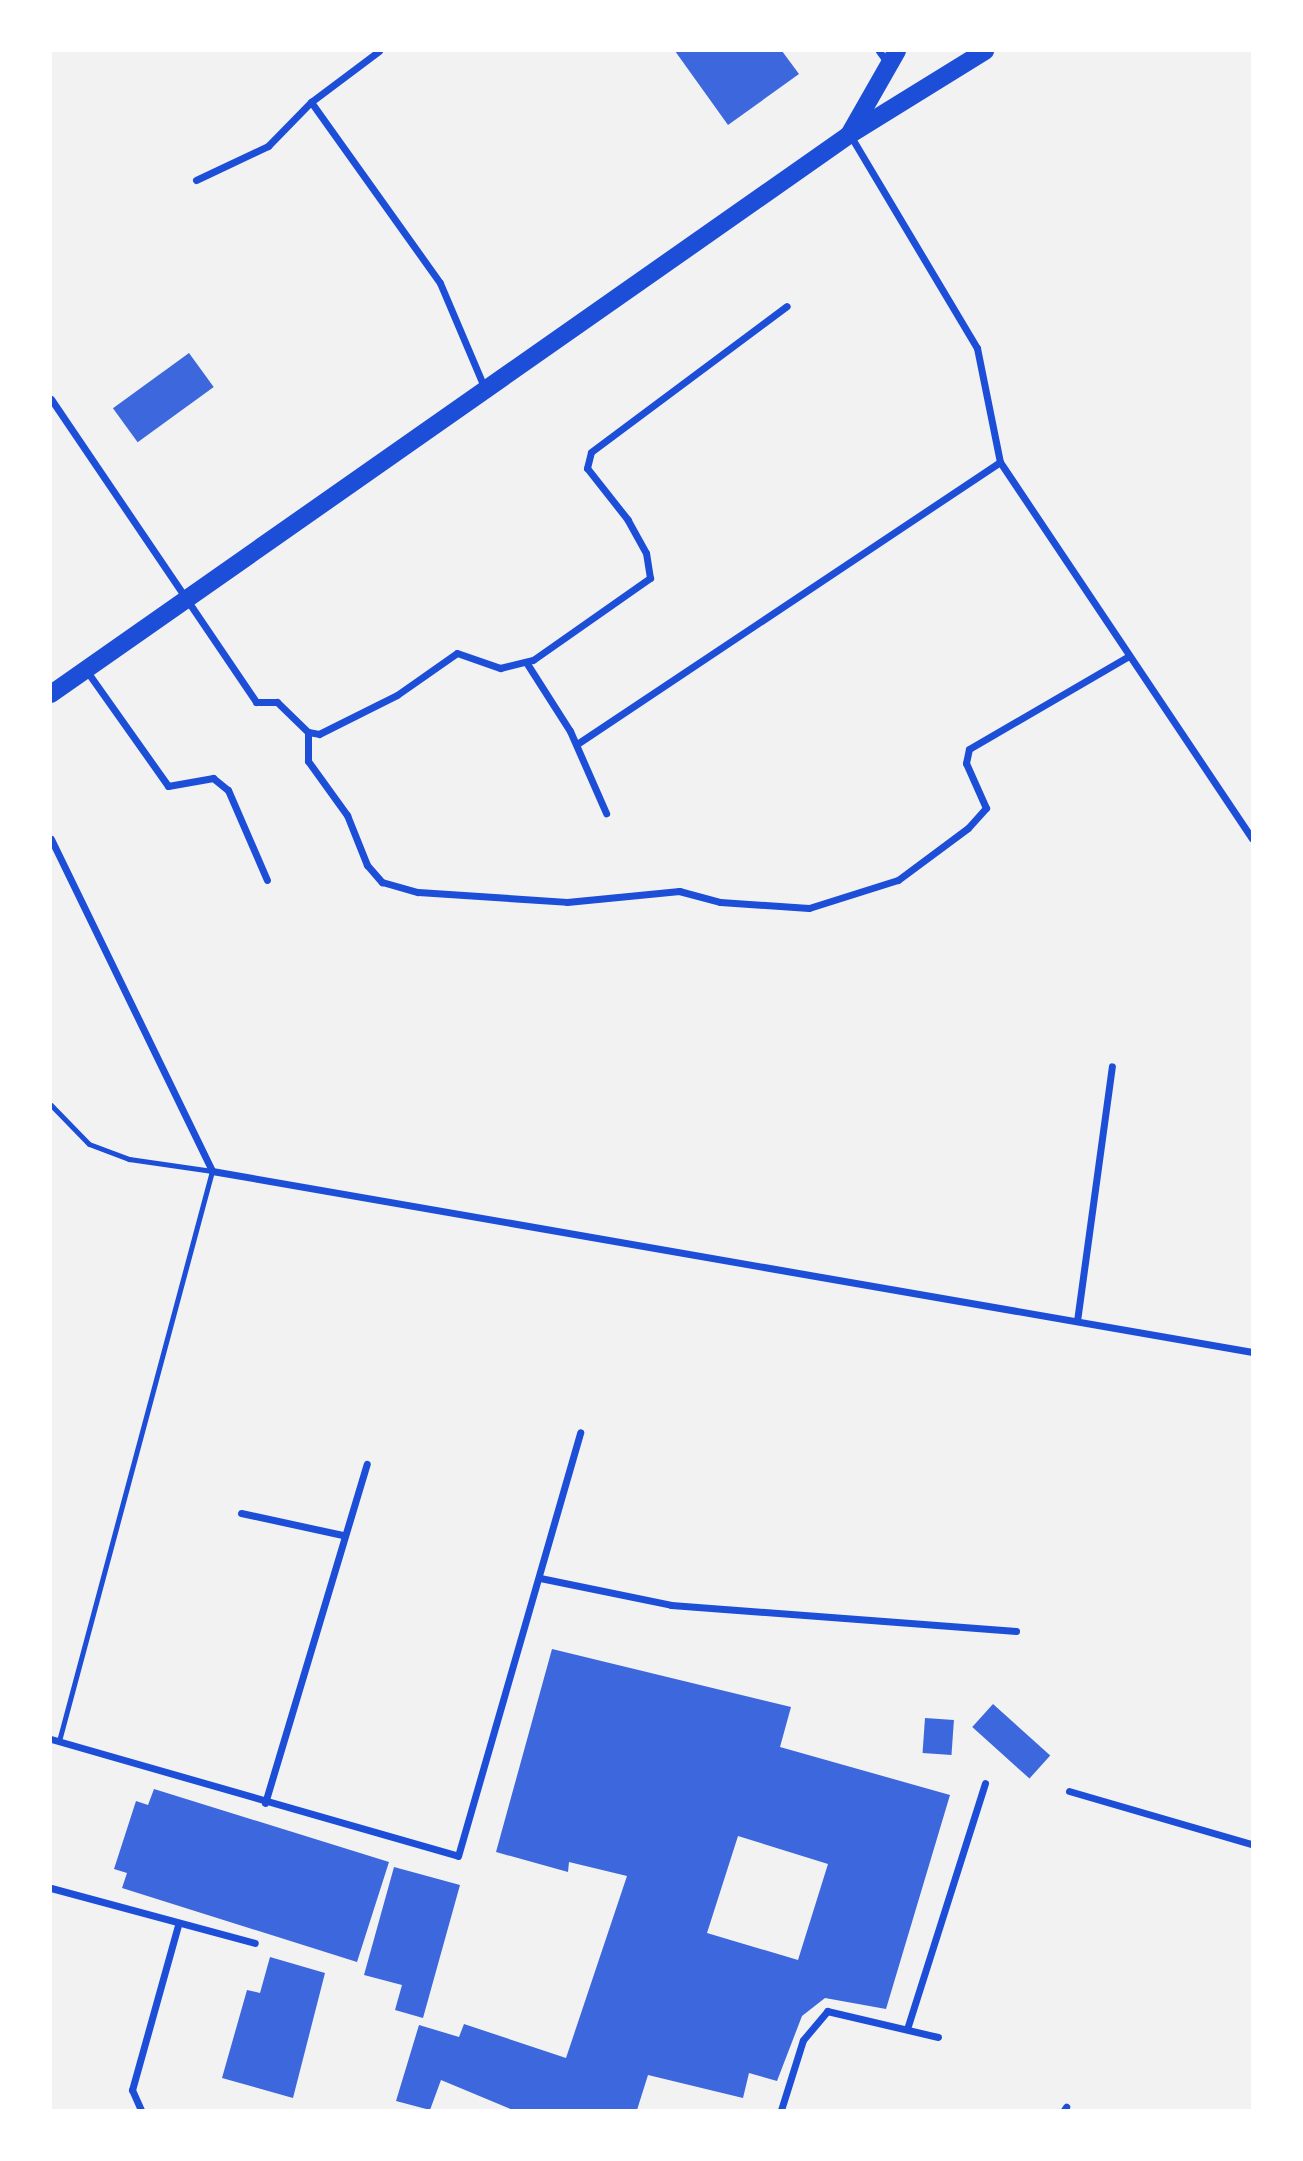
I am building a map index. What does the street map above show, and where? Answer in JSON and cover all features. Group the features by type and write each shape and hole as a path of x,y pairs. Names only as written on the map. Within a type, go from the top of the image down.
{"main road":[{"path":"51,694 849,135 985,51"},
{"path":"849,135 888,55"}],"street":[{"path":"196,180 268,146 311,102 379,51"},
{"path":"311,102 440,283 486,390"},
{"path":"849,135 977,348 1000,462 1252,839"},
{"path":"308,732 333,730 457,653 500,668 526,662 649,578 646,553 628,520 587,468 591,452 787,306"},
{"path":"51,399 188,597 256,702 277,702 308,732 308,761 347,815 367,865 382,883 418,892 567,902 679,891 720,902 808,908 898,880 968,828 986,808 967,763 969,749 1129,656"},
{"path":"577,744 1000,462"},
{"path":"526,662 577,744 606,813"},
{"path":"86,670 168,786 213,778 228,790 267,880"},
{"path":"51,839 212,1171 1252,1352"},
{"path":"1077,1321 1112,1066"},
{"path":"51,1739 265,1803 458,1856 580,1432"},
{"path":"265,1803 327,1608 343,1535 367,1464"},
{"path":"241,1513 343,1535"},
{"path":"540,1578 671,1605 1016,1631"},
{"path":"907,2029 985,1783"},
{"path":"1069,1791 1252,1844"},
{"path":"51,1888 178,1925 255,1943"},
{"path":"141,2110 132,2090 178,1925"},
{"path":"781,2110 803,2040 827,2011 937,2037"}],"lane":[{"path":"51,1105 89,1144 129,1159 212,1171 59,1741"}],"building":[{"path":"675,51 782,51 799,74 728,125"},
{"path":"189,353 214,387 138,442 113,408"},
{"path":"552,1649 791,1707 780,1747 950,1795 886,2009 825,1998 802,2016 777,2081 749,2073 743,2098 648,2075 637,2110 513,2110 441,2080 430,2110 396,2101 419,2025 459,2037 464,2024 566,2058 627,1876 569,1862 568,1872 496,1852","holes":["738,1836 828,1864 798,1960 707,1933"]},
{"path":"993,1704 1050,1756 1029,1779 972,1727"},
{"path":"925,1718 954,1720 951,1755 923,1753"},
{"path":"154,1789 389,1862 357,1962 122,1888 127,1873 114,1869 136,1801 148,1805"},
{"path":"394,1867 460,1885 423,2018 395,2010 402,1985 364,1975"},
{"path":"270,1957 325,1973 293,2098 222,2078 247,1990 260,1993"}]}
